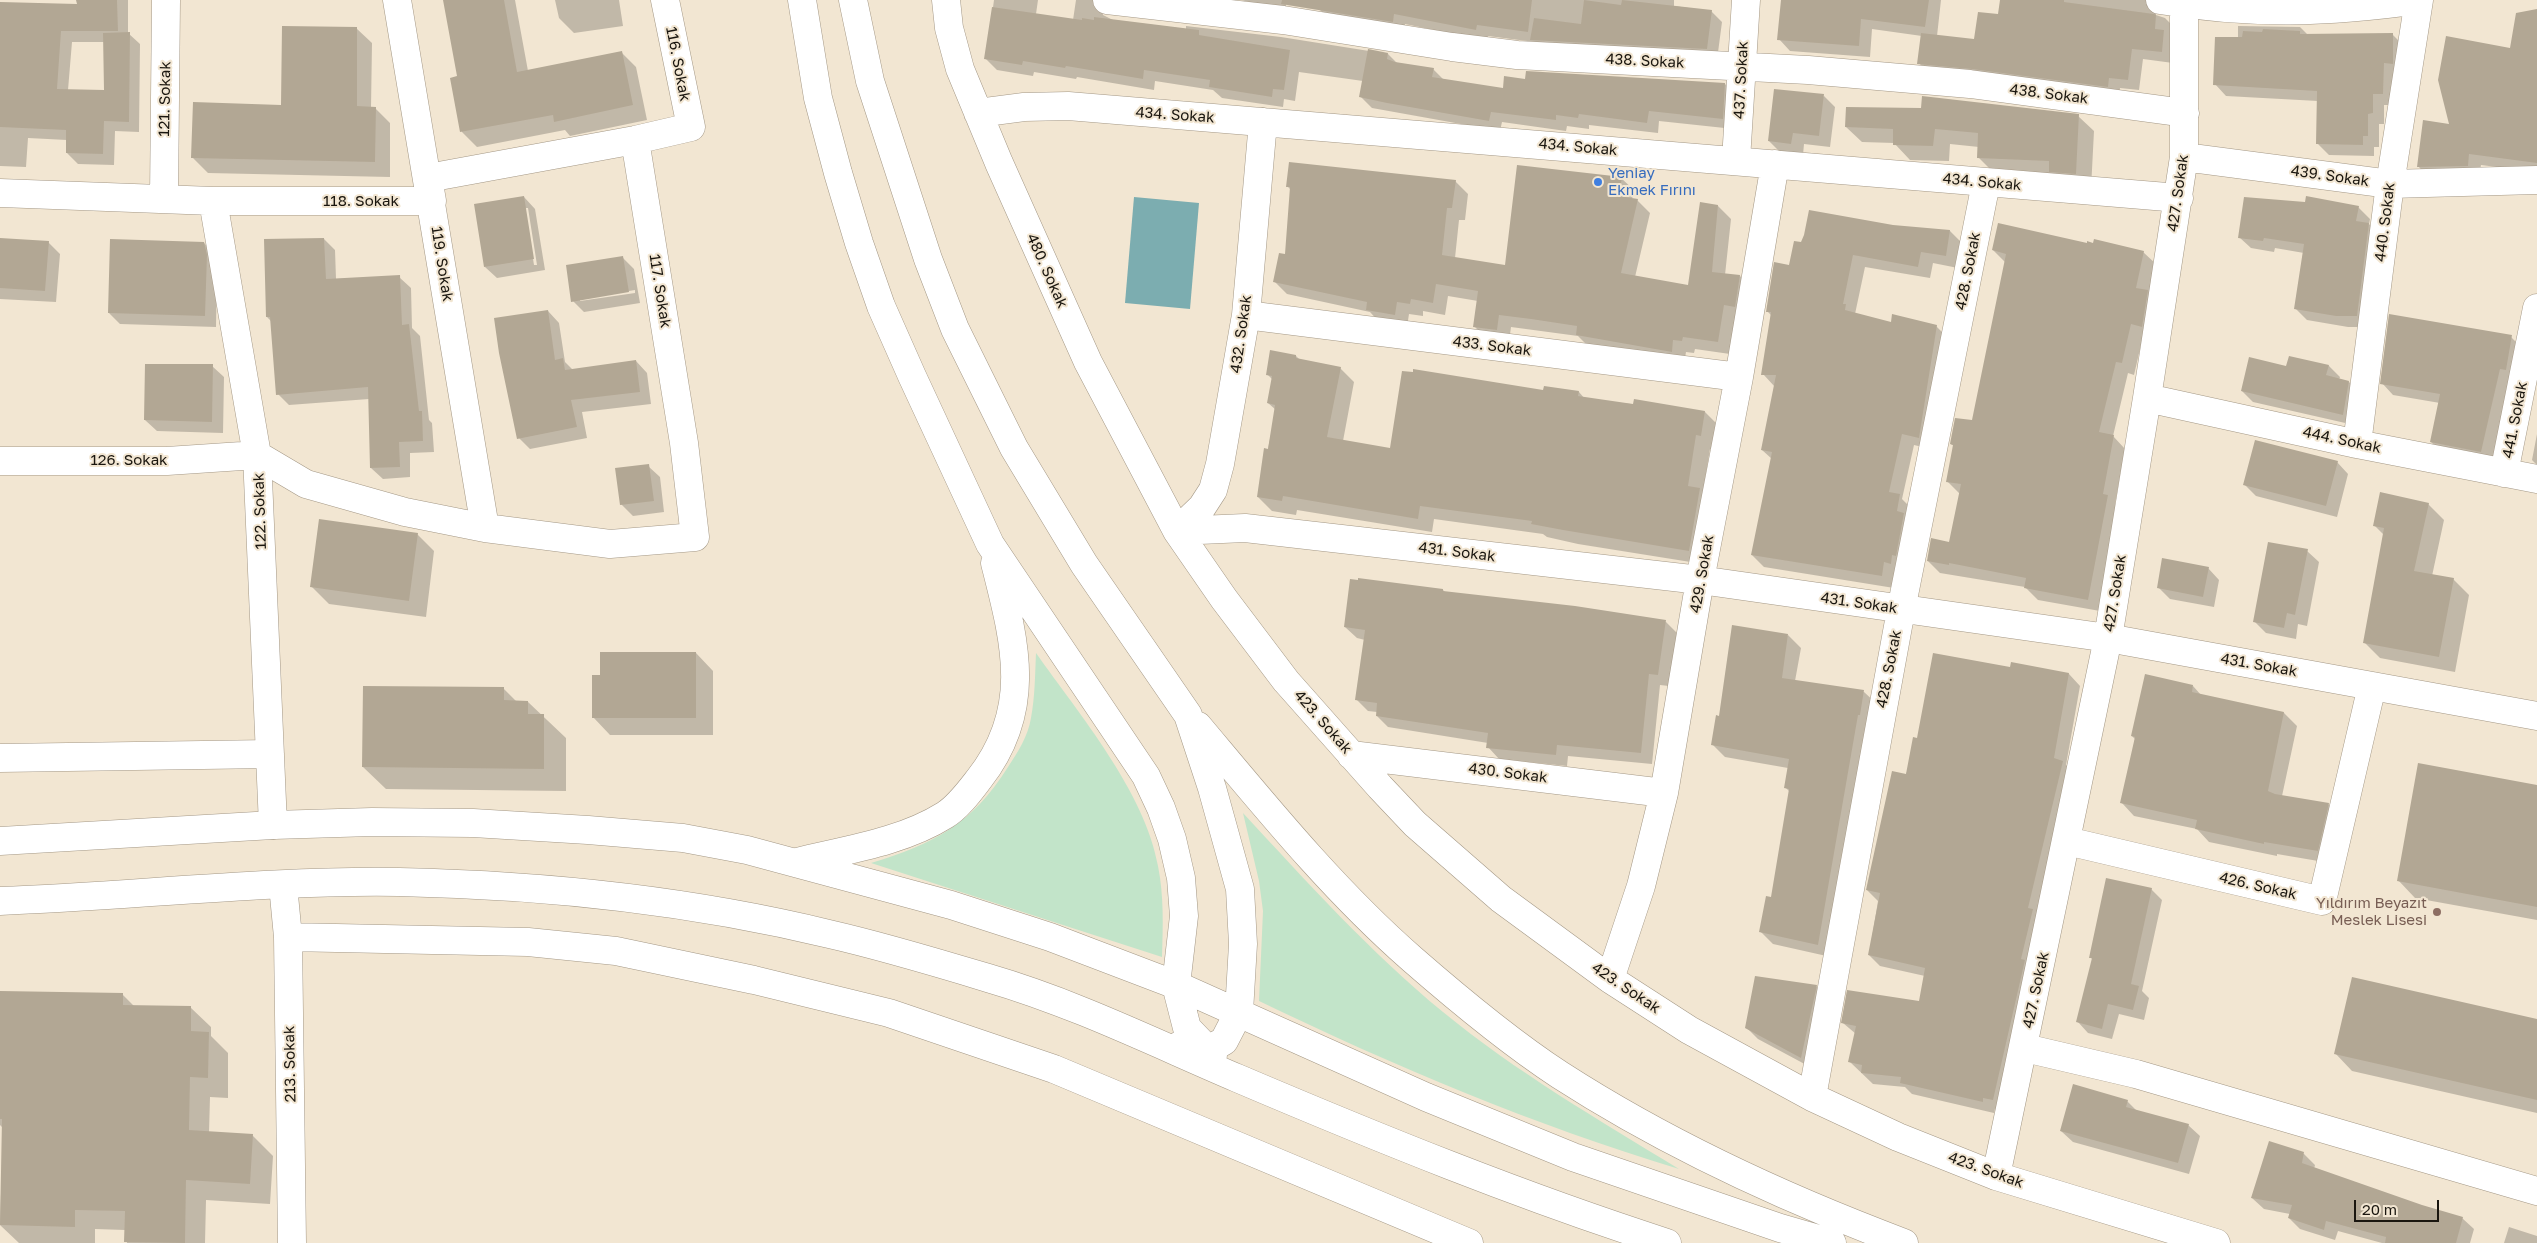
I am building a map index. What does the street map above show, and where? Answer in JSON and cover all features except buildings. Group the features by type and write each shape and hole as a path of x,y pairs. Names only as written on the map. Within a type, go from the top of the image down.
{"main road":[{"name":"121. Sokak","path":"164,198 166,0"},
{"name":"119. Sokak","path":"397,0 486,528"},
{"name":"116. Sokak","path":"635,140 691,127 665,0"},
{"path":"802,0 818,98 859,243 881,306 990,544 1146,776 1161,808 1172,839 1181,878 1184,916 1176,985 1187,1028 1236,1078"},
{"path":"853,0 870,81 928,259 955,329 1014,448 1079,556 1188,715 1343,893 1411,959 1507,1037 1560,1075 1718,1165 1824,1213 1904,1243"},
{"name":"480. Sokak","path":"946,0 949,28 960,69 978,113 1088,362 1177,531"},
{"name":"438. Sokak","path":"1107,0 1284,10 1452,47 1517,55 1741,66 1970,84 2185,113"},
{"name":"437. Sokak","path":"1736,160 1746,0"},
{"path":"2172,2 2262,10 2309,6 2351,9 2419,0"},
{"name":"440. Sokak","path":"2357,444 2390,184 2419,0"},
{"name":"427. Sokak","path":"1996,1176 2025,1048 2108,638 2179,198 2184,157 2185,113 2172,2"},
{"name":"434. Sokak","path":"978,113 1024,107 1068,106 2179,198"},
{"name":"432. Sokak","path":"1177,531 1202,507 1213,490 1220,464 1246,315 1263,122"},
{"path":"428,178 635,140"},
{"name":"117. Sokak","path":"486,528 610,544 694,537 684,443 635,140"},
{"name":"439. Sokak","path":"2184,157 2390,184 2537,180"},
{"name":"429. Sokak","path":"1610,979 1641,886 1664,792 1700,580 1739,377 1775,164"},
{"name":"118. Sokak","path":"0,194 213,201 432,201 428,178"},
{"name":"428. Sokak","path":"1812,1097 1900,610 1986,183"},
{"name":"122. Sokak","path":"213,201 257,455 273,824"},
{"name":"441. Sokak","path":"2504,473 2537,308"},
{"name":"433. Sokak","path":"1246,315 1739,377"},
{"name":"444. Sokak","path":"2148,398 2357,444 2537,479"},
{"path":"257,455 306,484 406,512 486,528"},
{"name":"126. Sokak","path":"0,461 166,461 257,455"},
{"name":"431. Sokak","path":"1177,531 1245,528 1700,580 1900,610 2108,638 2537,716"},
{"name":"423. Sokak","path":"1177,531 1224,599 1286,680 1380,788 1452,858 1501,899 1610,979 1688,1030 1812,1097 1898,1137 1996,1176 2216,1243"},
{"path":"796,862 882,840 920,827 946,815 967,794 988,768 999,749 1010,714 1016,681 1013,635 990,544"},
{"name":"426. Sokak","path":"2067,841 2322,901 2372,686"},
{"path":"1161,1043 1208,1050 1224,1041 1239,1012 1243,944 1240,889 1214,796 1188,715"},
{"path":"0,758 270,754"},
{"name":"430. Sokak","path":"1351,755 1664,792"},
{"path":"0,841 273,824 372,822 473,823 683,838 796,862 960,908 1050,937 1176,985 1426,1098 1574,1157 1780,1228 1832,1243"},
{"path":"0,901 284,885 395,882 517,887 723,912 830,934 992,979 1082,1011 1161,1043 1236,1078 1454,1166 1667,1243"},
{"name":"213. Sokak","path":"284,885 288,937 292,1243"},
{"path":"288,937 528,942 616,951 754,980 889,1013 1054,1069 1469,1243"},
{"path":"2025,1048 2136,1074 2537,1191"}],"green space":[{"path":"1036,653 1108,755 1140,810 1151,838 1160,877 1163,911 1162,957 871,863 914,848 950,829 980,803 994,787 1015,756 1028,731 1035,686"},
{"path":"1243,813 1365,941 1443,1012 1499,1055 1529,1075 1588,1114 1679,1169 1571,1133 1466,1093 1362,1049 1259,1001 1263,911 1259,881"}],"water":[{"path":"1134,197 1199,203 1190,309 1125,303"}],"place":[{"name":"Yeniay Ekmek Fırını","path":"1598,182"},
{"name":"Yıldırım Beyazıt Meslek Lisesi","path":"2437,912"}]}
